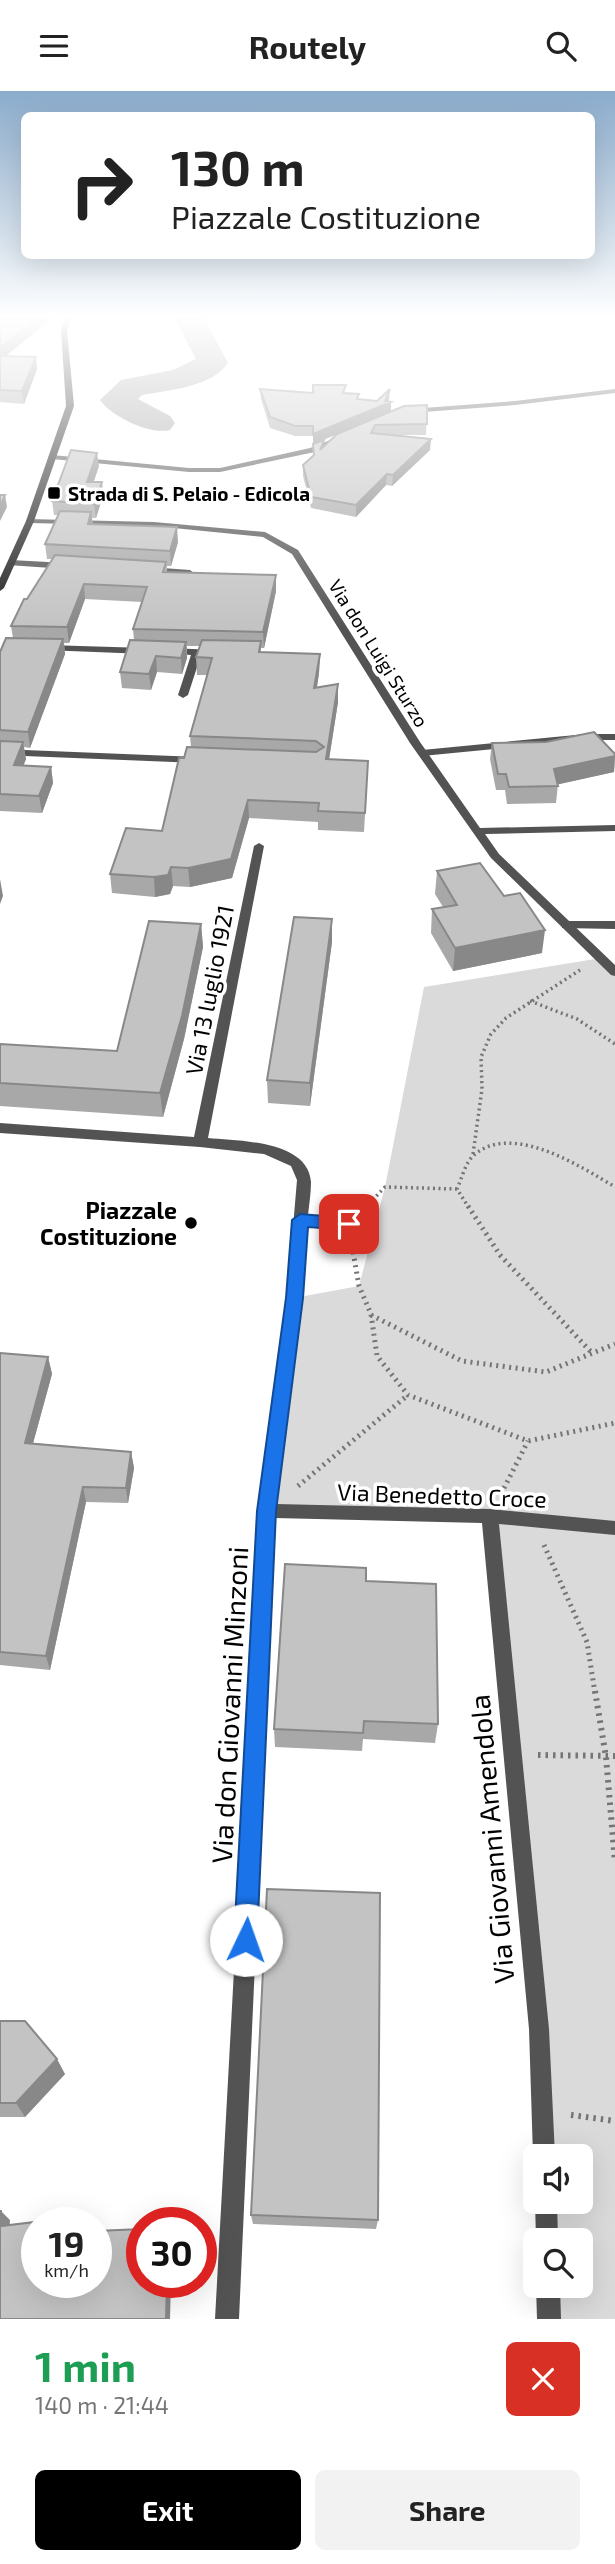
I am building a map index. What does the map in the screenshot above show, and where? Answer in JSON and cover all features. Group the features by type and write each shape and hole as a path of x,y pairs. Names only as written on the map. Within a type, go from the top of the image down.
{"main road":[{"path":"0,588 30,521 65,420"}],"street":[{"path":"52,457 189,470 220,470 302,453 348,436"},
{"name":"Via don Luigi Sturzo","path":"30,521 154,524 251,533 265,535 295,552 422,753 495,856 615,972"},
{"path":"11,563 80,566"},
{"path":"135,570 190,573"},
{"path":"39,648 224,653"},
{"path":"183,695 197,652"},
{"path":"422,753 586,737 615,737"},
{"path":"0,752 206,760"},
{"path":"477,831 615,828"},
{"name":"Via 13 luglio 1921","path":"200,1142 259,846"},
{"path":"566,925 615,925"},
{"path":"0,1128 264,1149 297,1163 304,1180 300,1220 349,1224"},
{"name":"Via don Giovanni Minzoni","path":"227,2319 267,1511 294,1298 300,1220"},
{"name":"Via Benedetto Croce","path":"267,1511 490,1516 615,1528"},
{"name":"Via Giovanni Amendola","path":"490,1516 538,2029 544,2144"},
{"path":"548,2298 549,2319"}],"path":[{"path":"457,1189 473,1155 482,1089 481,1057 491,1034 506,1018 530,1001 601,958"},
{"path":"530,1001 577,1019 615,1044"},
{"path":"473,1155 492,1143 517,1143 571,1160 615,1188"},
{"path":"457,1189 385,1187 349,1224 359,1286 371,1314 377,1356 408,1395 528,1441 615,1423"},
{"path":"457,1189 500,1255 593,1354"},
{"path":"371,1314 462,1361 545,1372 615,1344"},
{"path":"267,1511 408,1395"},
{"path":"490,1516 528,1441"},
{"path":"534,1521 587,1642 606,1757 615,1862"},
{"path":"512,1755 615,1756"},
{"path":"543,2110 615,2121"}],"shaded area":[{"path":"601,958 615,971 615,2319 549,2319 548,2298 593,2298 593,2228 547,2228 546,2214 593,2214 593,2144 543,2144 491,1522 267,1511 294,1298 359,1286 385,1187 424,987"}],"building":[{"path":"278,420 347,420 313,434 313,426 295,426"},
{"path":"371,420 427,420 427,424 375,425 371,433 431,439 393,475 387,474 356,505 311,497 303,465 314,455 313,444 324,440 320,450 337,434"},
{"path":"71,450 97,453 87,482 102,482 94,504 52,501"},
{"path":"60,511 91,512 88,524 177,527 170,551 45,544"},
{"path":"55,555 166,562 163,572 276,575 263,632 133,629 147,587 84,584 67,627 11,626 24,599 27,599"},
{"path":"6,638 63,639 28,732 0,730 0,652"},
{"path":"130,640 186,642 181,658 156,656 149,674 120,672"},
{"path":"202,640 261,641 259,652 320,654 314,688 338,684 326,759 368,761 365,813 318,811 319,803 248,800 231,859 188,868 171,867 168,875 154,877 110,874 126,828 162,831 179,758 184,758 187,747 316,752 324,747 316,741 190,736 212,658 196,657"},
{"path":"594,732 615,756 554,769 558,786 509,787 506,774 498,774 492,743 546,742"},
{"path":"0,741 23,742 14,765 51,767 39,796 0,794"},
{"path":"480,863 504,896 520,893 545,930 455,948 432,909 457,905 437,871"},
{"path":"294,917 332,919 310,1083 267,1080"},
{"path":"149,921 201,924 182,1016 160,1093 0,1083 0,1044 117,1051"},
{"path":"0,1353 48,1357 25,1443 131,1452 126,1488 83,1487 46,1656 0,1652"},
{"path":"285,1564 366,1568 366,1581 436,1584 438,1724 364,1721 363,1733 274,1729"},
{"path":"267,1889 380,1893 378,2220 251,2215"},
{"path":"0,2021 25,2021 57,2059 16,2103 0,2103"},
{"path":"0,2211 1,2226 21,2224 21,2298 112,2298 112,2230 126,2230 126,2298 167,2298 166,2319 0,2319"}],"waterway":[{"path":"152,420 158,423"}],"place":[{"name":"Strada di S. Pelaio - Edicola","path":"54,493"},
{"name":"Piazzale Costituzione","path":"191,1223"}],"route":[{"path":"246,1940 267,1511 294,1298 300,1220 349,1224"}]}
